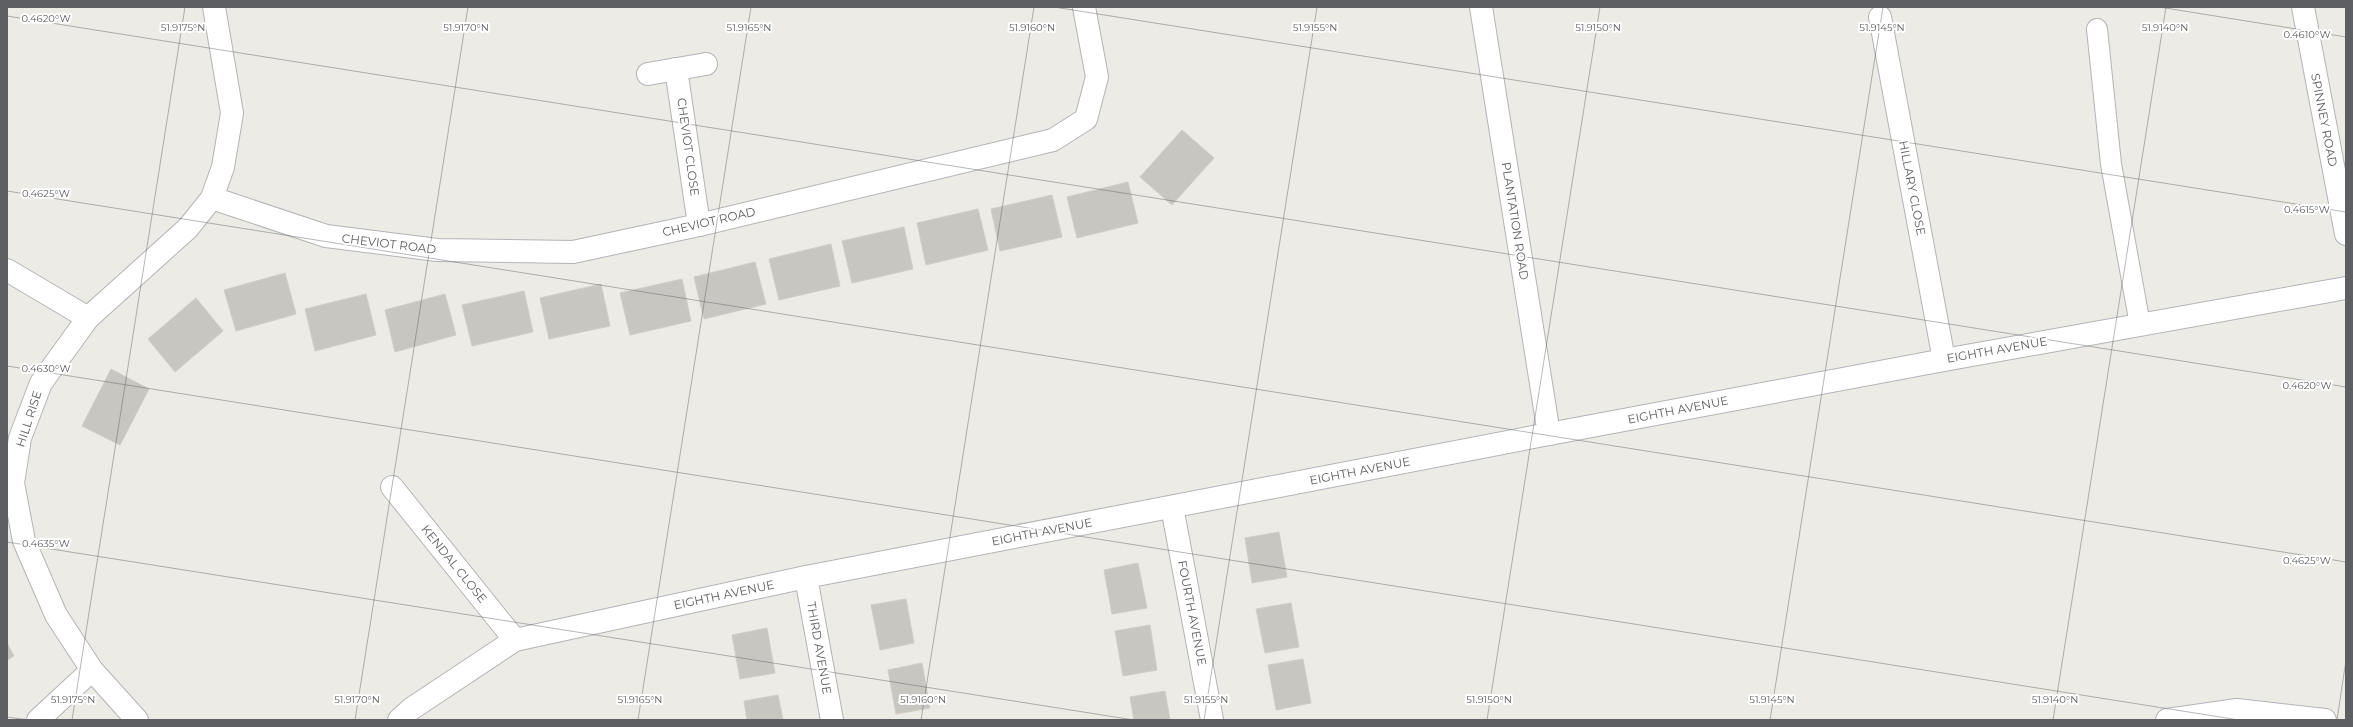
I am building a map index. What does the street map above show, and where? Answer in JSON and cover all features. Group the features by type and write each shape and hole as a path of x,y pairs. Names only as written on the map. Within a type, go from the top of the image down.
{"street":[{"path":"212,198 223,167 232,113 214,7"},
{"name":"CHEVIOT ROAD","path":"212,198 326,236 437,250 573,252 699,225 1053,140 1086,119 1097,77 1084,7"},
{"name":"PLANTATION ROAD","path":"1480,7 1549,434"},
{"name":"SPINNEY ROAD","path":"2302,7 2346,234"},
{"name":"HILLARY CLOSE","path":"1880,17 1944,360"},
{"path":"648,74 706,64"},
{"name":"CHEVIOT CLOSE","path":"676,70 699,225"},
{"name":"HILL RISE","path":"137,720 92,670 56,615 24,541 13,483 20,438 41,383 88,318 188,228 212,198"},
{"path":"7,270 88,318"},
{"name":"EIGHTH AVENUE","path":"400,720 411,710 515,640 806,577 1549,434 1944,360 2346,288"},
{"name":"KENDAL CLOSE","path":"392,487 515,640"},
{"name":"FOURTH AVENUE","path":"1172,507 1212,720"},
{"name":"THIRD AVENUE","path":"806,577 832,720"},
{"path":"38,720 92,670"},
{"path":"2167,720 2237,710 2325,720"}],"lane":[{"path":"2097,29 2112,164 2140,325"}],"building":[{"path":"1182,130 1214,158 1172,205 1140,177"},
{"path":"1128,182 1138,223 1077,238 1067,197"},
{"path":"1052,195 1062,237 1000,251 991,209"},
{"path":"978,209 988,250 926,265 917,223"},
{"path":"904,227 913,269 852,283 842,241"},
{"path":"831,244 840,286 779,300 769,259"},
{"path":"755,262 766,304 704,319 694,277"},
{"path":"285,273 296,314 236,331 224,290"},
{"path":"682,279 691,321 630,335 620,293"},
{"path":"601,284 610,326 549,339 540,298"},
{"path":"524,291 533,332 472,346 462,305"},
{"path":"366,294 376,335 315,351 305,309"},
{"path":"445,294 456,335 395,352 385,310"},
{"path":"196,298 223,331 175,372 148,339"},
{"path":"111,369 149,389 120,445 82,426"},
{"path":"1279,532 1287,577 1252,583 1245,538"},
{"path":"1138,563 1147,608 1112,614 1104,570"},
{"path":"906,599 914,643 880,650 871,605"},
{"path":"1291,603 1299,647 1265,653 1256,609"},
{"path":"1150,625 1157,670 1123,676 1115,631"},
{"path":"767,628 775,673 740,679 732,635"},
{"path":"7,643 14,656 7,660"},
{"path":"1303,659 1311,703 1276,710 1268,665"},
{"path":"922,663 930,708 896,714 888,670"},
{"path":"1165,691 1170,720 1134,720 1130,697"},
{"path":"778,695 783,720 747,720 744,701"}]}
